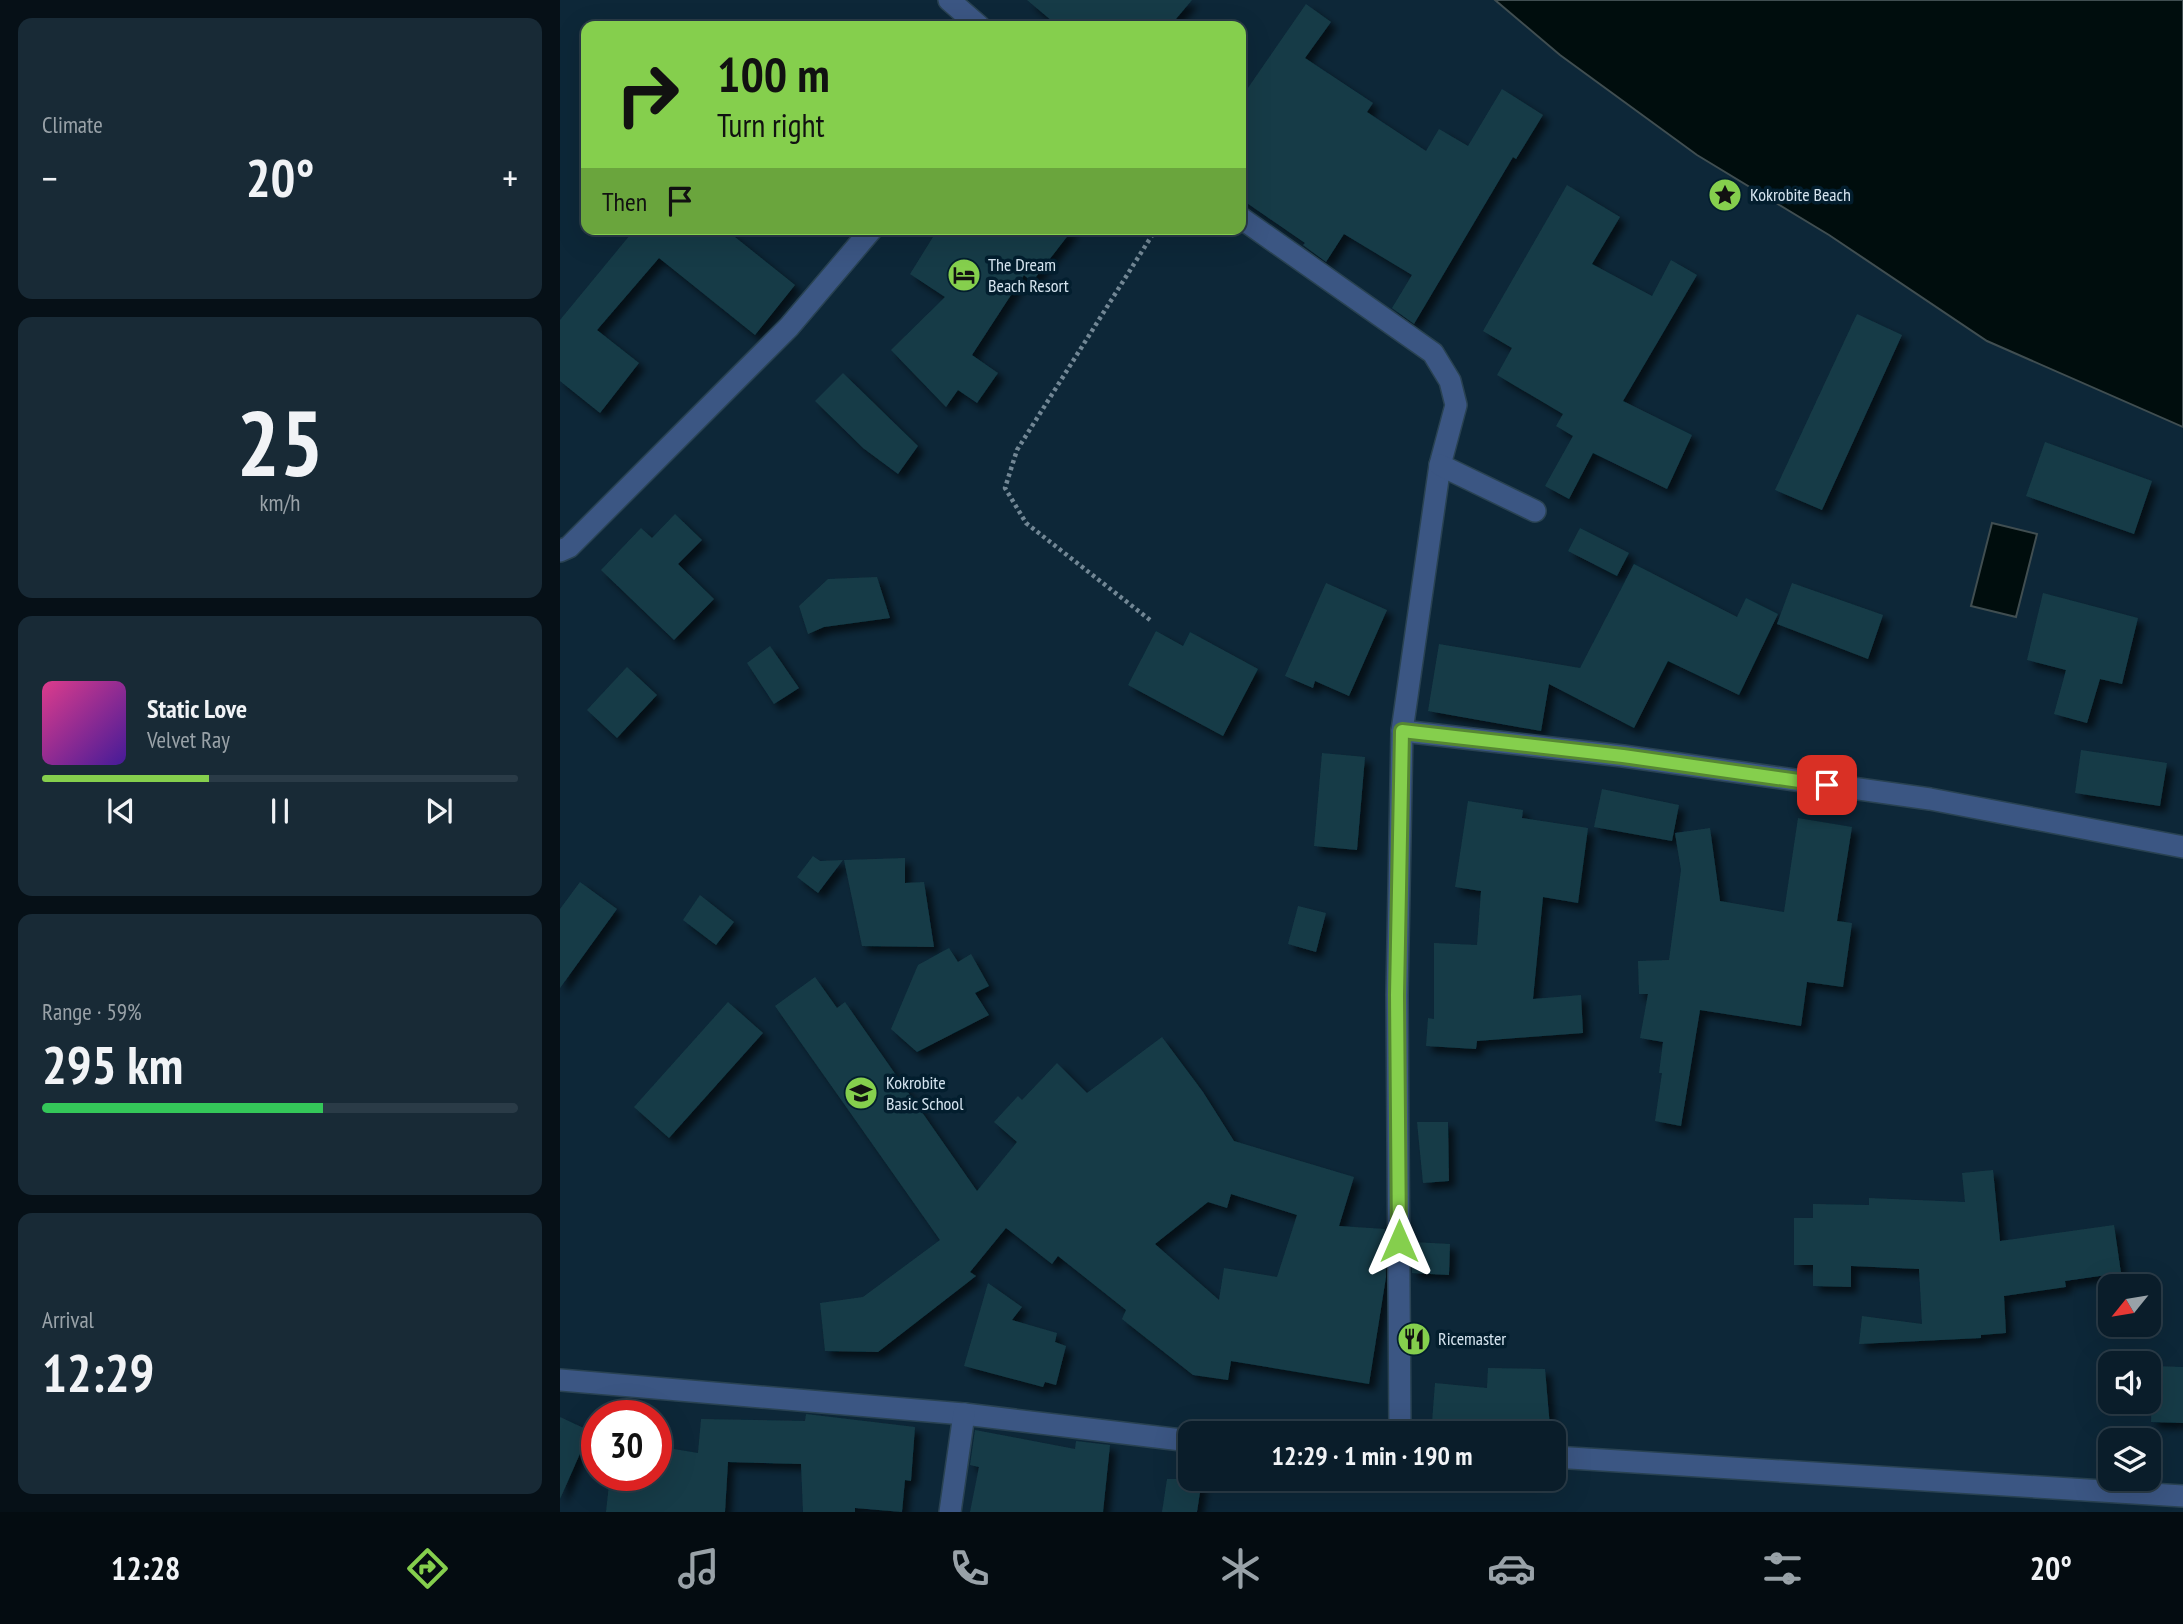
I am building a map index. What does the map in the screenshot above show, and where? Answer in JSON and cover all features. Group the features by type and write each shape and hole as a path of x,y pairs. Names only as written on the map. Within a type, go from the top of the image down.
{"street":[{"path":"949,0 973,21"},
{"path":"1246,222 1433,353 1450,381 1456,405 1440,465 1402,731 1397,995 1400,1421"},
{"path":"560,551 569,547 653,465 789,327 867,235"},
{"path":"1440,465 1535,511"},
{"path":"1402,731 1623,756 1930,799 2183,848"},
{"path":"560,1380 964,1414 1178,1440"},
{"path":"950,1512 964,1414"},
{"path":"1566,1458 2183,1496"}],"path":[{"path":"1150,620 1026,523 1005,488 1017,450 1152,235"}],"shaded area":[{"path":"1495,0 2183,0 2183,427 1987,341 1829,235 1697,155 1560,55"},
{"path":"1992,523 2037,534 2016,617 1971,606"}],"building":[{"path":"1027,0 1192,0 1174,21 1052,21"},
{"path":"1306,4 1331,22 1305,58 1373,103 1367,112 1426,151 1439,129 1468,146 1502,89 1543,115 1516,159 1513,157 1414,324 1392,308 1412,275 1344,234 1326,262 1303,245 1305,243 1246,202 1246,91"},
{"path":"1567,185 1620,217 1592,264 1652,296 1671,260 1697,275 1623,401 1692,435 1667,489 1593,453 1569,499 1545,486 1573,436 1556,426 1563,414 1497,375 1512,348 1483,331"},
{"path":"630,235 732,235 795,285 755,335 659,258 597,330 639,363 600,413 560,381 560,320"},
{"path":"934,235 1068,235 1032,282 1024,275 972,355 998,373 977,403 958,390 946,407 891,350 945,297 910,274"},
{"path":"1857,314 1902,335 1822,510 1775,490"},
{"path":"843,373 918,446 898,474 863,448 815,401"},
{"path":"2045,442 2152,481 2134,534 2026,496"},
{"path":"675,514 702,540 678,564 714,599 674,640 601,570 641,528 652,538"},
{"path":"1580,528 1629,553 1617,576 1568,551"},
{"path":"1634,564 1737,617 1746,598 1778,614 1739,695 1668,661 1634,728 1549,684 1541,731 1428,711 1439,644 1580,668"},
{"path":"877,577 890,618 824,627 808,634 799,606 828,579"},
{"path":"1326,583 1387,610 1349,696 1315,681 1313,688 1285,676"},
{"path":"1792,583 1883,615 1868,659 1777,624"},
{"path":"2043,593 2138,618 2122,684 2100,679 2087,723 2054,714 2066,670 2027,660"},
{"path":"1156,631 1183,646 1190,632 1258,669 1223,736 1128,685"},
{"path":"770,646 799,688 774,704 747,663"},
{"path":"627,667 657,695 617,738 587,710"},
{"path":"2081,750 2167,763 2160,806 2075,793"},
{"path":"1322,753 1365,757 1357,850 1314,846"},
{"path":"1602,789 1679,805 1672,841 1594,827"},
{"path":"1468,801 1523,810 1522,818 1588,828 1578,903 1543,897 1533,999 1581,995 1583,1033 1477,1041 1476,1049 1426,1046 1428,1018 1434,1019 1434,943 1477,945 1481,891 1455,887"},
{"path":"1798,818 1852,827 1837,921 1852,923 1843,987 1807,982 1801,1026 1700,1010 1681,1126 1655,1121 1662,1073 1659,1073 1663,1042 1640,1038 1648,994 1639,994 1638,961 1669,960 1681,870 1675,833 1710,828 1720,901 1784,912"},
{"path":"813,856 820,861 843,860 818,893 797,877"},
{"path":"905,858 905,883 924,882 934,947 862,946 844,860"},
{"path":"580,882 617,909 560,988 560,909"},
{"path":"700,895 734,922 716,945 683,920"},
{"path":"1298,906 1326,913 1316,952 1288,944"},
{"path":"949,948 958,962 971,954 989,986 975,993 989,1015 917,1052 891,1029 918,965"},
{"path":"815,977 837,1008 845,1002 977,1191 1017,1142 994,1122 1018,1096 1022,1100 1057,1063 1087,1093 1162,1037 1203,1092 1234,1141 1354,1177 1339,1226 1385,1229 1386,1277 1369,1384 1231,1361 1228,1380 1193,1375 1122,1319 1126,1310 1058,1256 1052,1264 1006,1228 970,1272 976,1276 878,1352 825,1351 820,1303 863,1297 940,1240 775,1006","holes":["1231,1194 1297,1215 1277,1277 1224,1268 1219,1300 1155,1244 1208,1202 1227,1208"]},
{"path":"728,1002 763,1033 669,1138 634,1107"},
{"path":"1417,1122 1448,1122 1449,1181 1423,1183"},
{"path":"1993,1170 2000,1241 2114,1225 2121,1273 2098,1274 2098,1276 2065,1281 2066,1287 2004,1296 2006,1333 1981,1335 1981,1338 1859,1344 1862,1316 1922,1324 1919,1269 1851,1266 1851,1287 1813,1286 1813,1265 1794,1265 1794,1218 1813,1218 1813,1204 1869,1205 1869,1198 1965,1202 1962,1173"},
{"path":"1412,1242 1450,1244 1449,1275 1412,1273"},
{"path":"988,1283 1022,1307 1012,1320 1057,1333 1055,1342 1066,1346 1056,1385 1045,1382 1043,1387 964,1366"},
{"path":"2161,1366 2183,1367 2183,1423 2151,1422 2151,1414 2161,1414"},
{"path":"1488,1368 1545,1369 1549,1421 1432,1421 1435,1383 1487,1388"},
{"path":"806,1414 915,1427 911,1481 905,1480 902,1512 855,1508 855,1512 803,1512 801,1464 728,1462 725,1512 606,1512 608,1491 672,1491 672,1449 698,1453 701,1419 805,1421"},
{"path":"560,1417 581,1427 581,1451 560,1499"},
{"path":"975,1430 1075,1449 1076,1441 1110,1445 1103,1512 970,1512 979,1467 970,1465"},
{"path":"1167,1479 1178,1479 1178,1491 1200,1491 1197,1512 1162,1512"}],"place":[{"name":"Kokrobite Beach","path":"1725,195"},
{"name":"The Dream Beach Resort","path":"964,275"},
{"name":"Kokrobite Basic School","path":"861,1093"},
{"name":"Ricemaster","path":"1414,1339"}],"route":[{"path":"1399,1241 1397,995 1402,731 1623,756 1827,785"}]}
